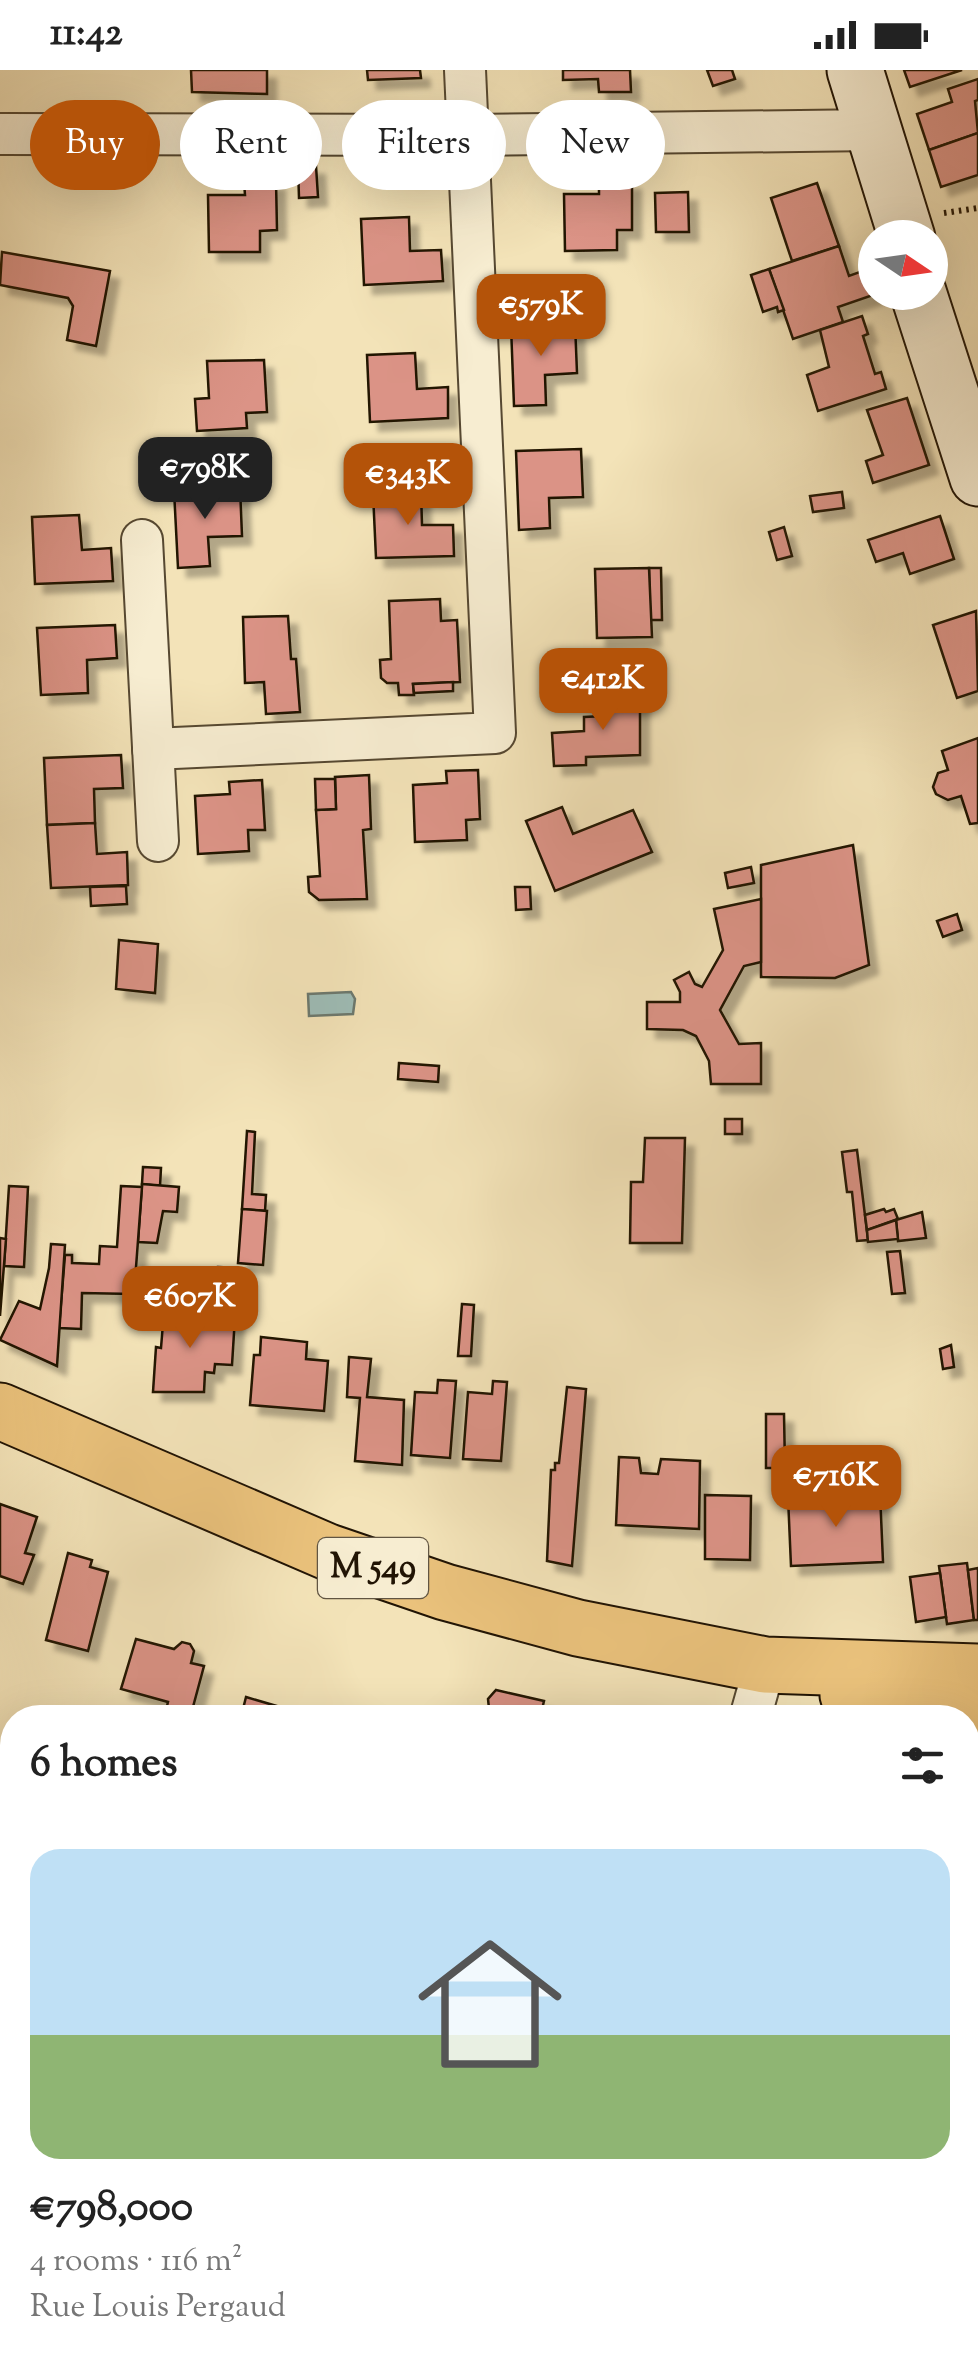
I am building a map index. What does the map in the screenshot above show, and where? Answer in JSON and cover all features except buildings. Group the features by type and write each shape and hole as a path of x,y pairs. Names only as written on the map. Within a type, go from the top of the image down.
{"main road":[{"name":"M 549","path":"0,1411 282,1535 427,1586 578,1628 766,1665 978,1672"},
{"name":"M 549","path":"766,1665 811,1684 867,1700 904,1705"}],"street":[{"path":"465,70 466,100"},
{"path":"855,70 902,220"},
{"path":"506,135 876,130"},
{"path":"0,134 342,135"},
{"path":"152,749 494,733 469,190"},
{"path":"924,310 978,478"},
{"path":"142,540 158,840"},
{"path":"754,1705 766,1665"}],"water":[{"path":"351,992 355,999 353,1014 309,1016 308,994"}]}
